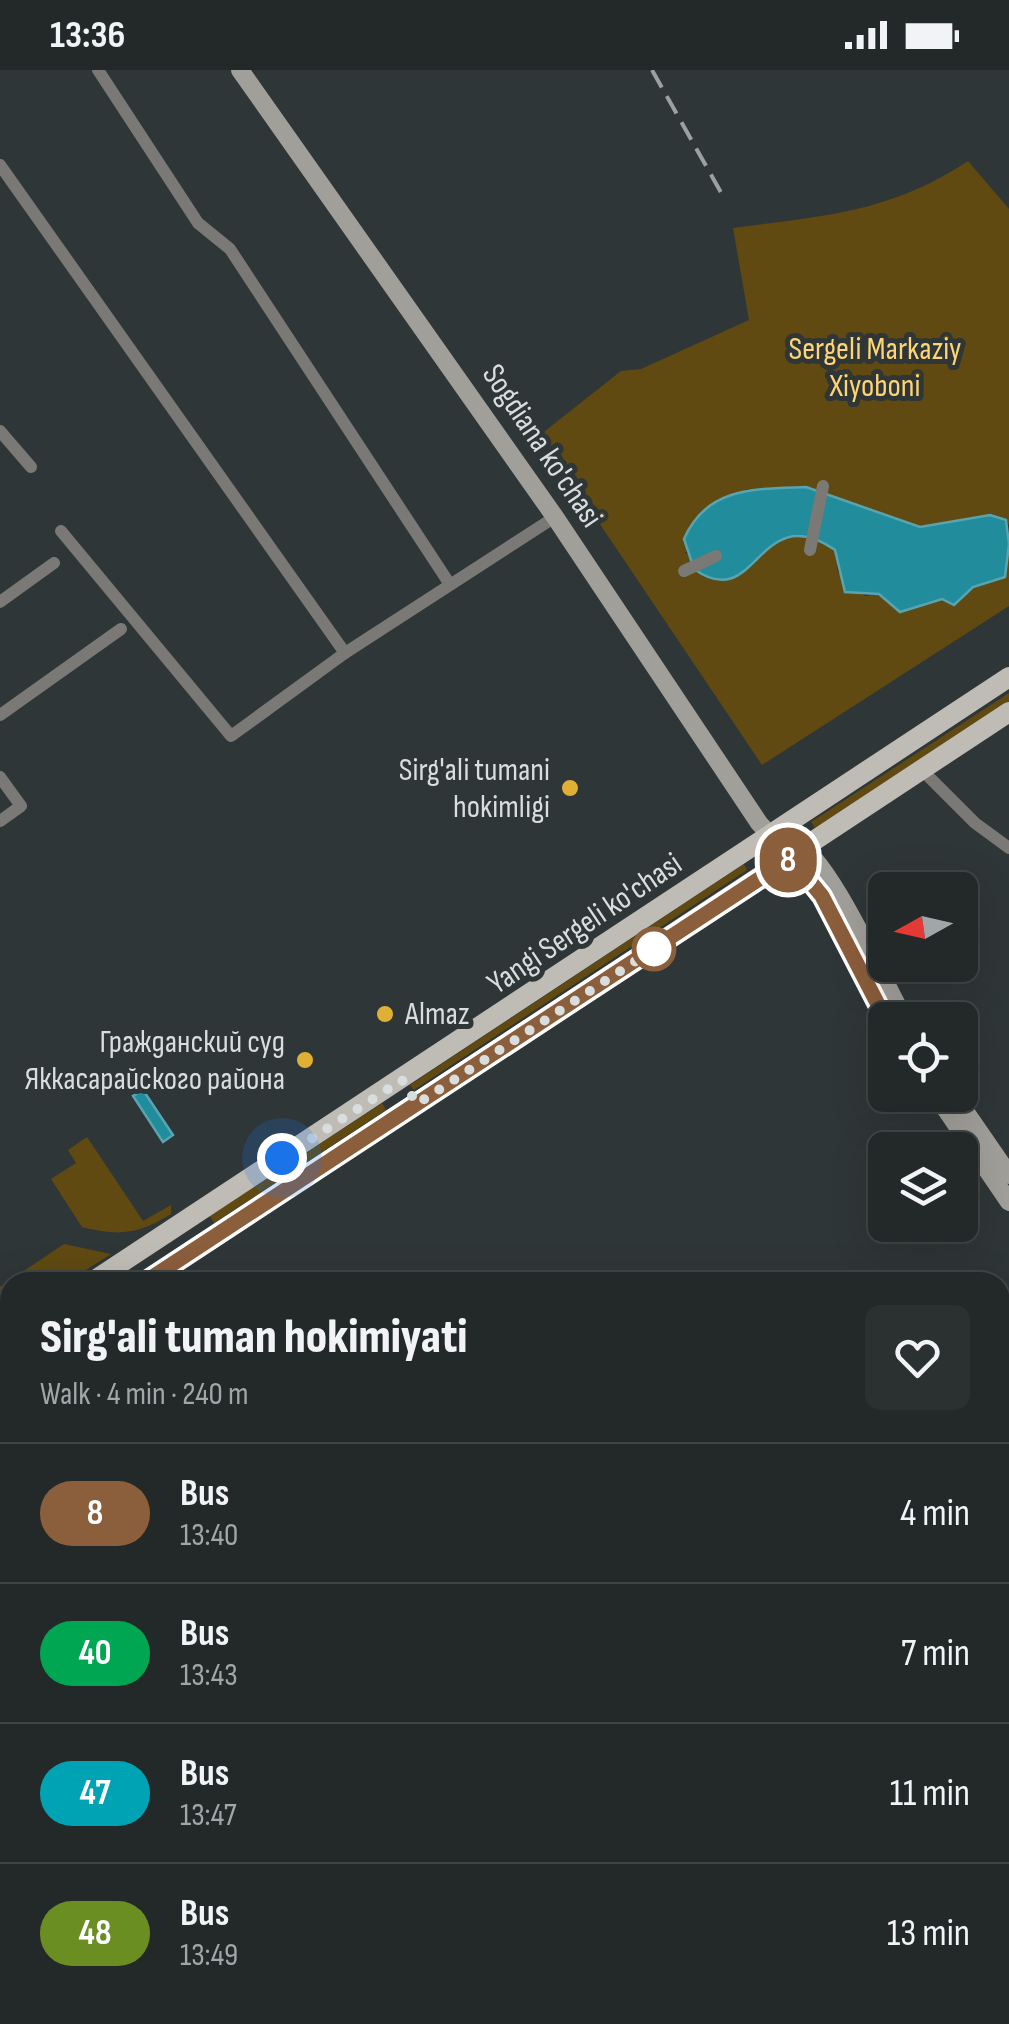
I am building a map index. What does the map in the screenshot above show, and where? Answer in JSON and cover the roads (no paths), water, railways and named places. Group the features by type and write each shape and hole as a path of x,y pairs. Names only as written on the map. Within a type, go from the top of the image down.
{"main road":[{"name":"Yangi Sergeli ko'chasi","path":"107,1272 1009,678"},
{"name":"Yangi Sergeli ko'chasi","path":"159,1272 1009,712"},
{"path":"402,1080 417,1104"},
{"path":"186,1220 202,1244"}],"street":[{"path":"98,70 198,222 230,249 449,583"},
{"name":"Sogdiana ko'chasi","path":"240,70 555,517 771,835 799,852"},
{"path":"0,166 344,653"},
{"path":"0,431 30,467"},
{"path":"810,550 824,486"},
{"path":"61,532 230,736 344,653 555,517"},
{"path":"684,571 716,556"},
{"path":"0,602 54,563"},
{"path":"0,715 121,629"},
{"path":"923,771 975,823 1009,848"},
{"path":"0,777 21,806 0,822"},
{"path":"799,852 877,1002"},
{"path":"799,852 836,889 896,1002"},
{"path":"948,1112 1009,1202"},
{"path":"966,1112 1009,1175"}],"water":[{"path":"806,487 920,527 990,515 1006,520 1009,544 1005,577 973,587 954,605 942,599 900,612 879,594 845,592 835,550 809,537 789,537 773,545 732,578 715,579 694,569 684,539 706,509 751,490"},
{"path":"143,1090 173,1135 163,1142 133,1096"}],"railway":[{"path":"652,70 723,196"}],"place":[{"name":"Sirg'ali tumani hokimligi","path":"570,788"},
{"name":"Almaz","path":"385,1014"},
{"name":"Гражданский суд Яккасарайского района","path":"305,1060"}],"park label":[{"name":"Sergeli Markaziy Xiyoboni","path":"875,368"}]}
